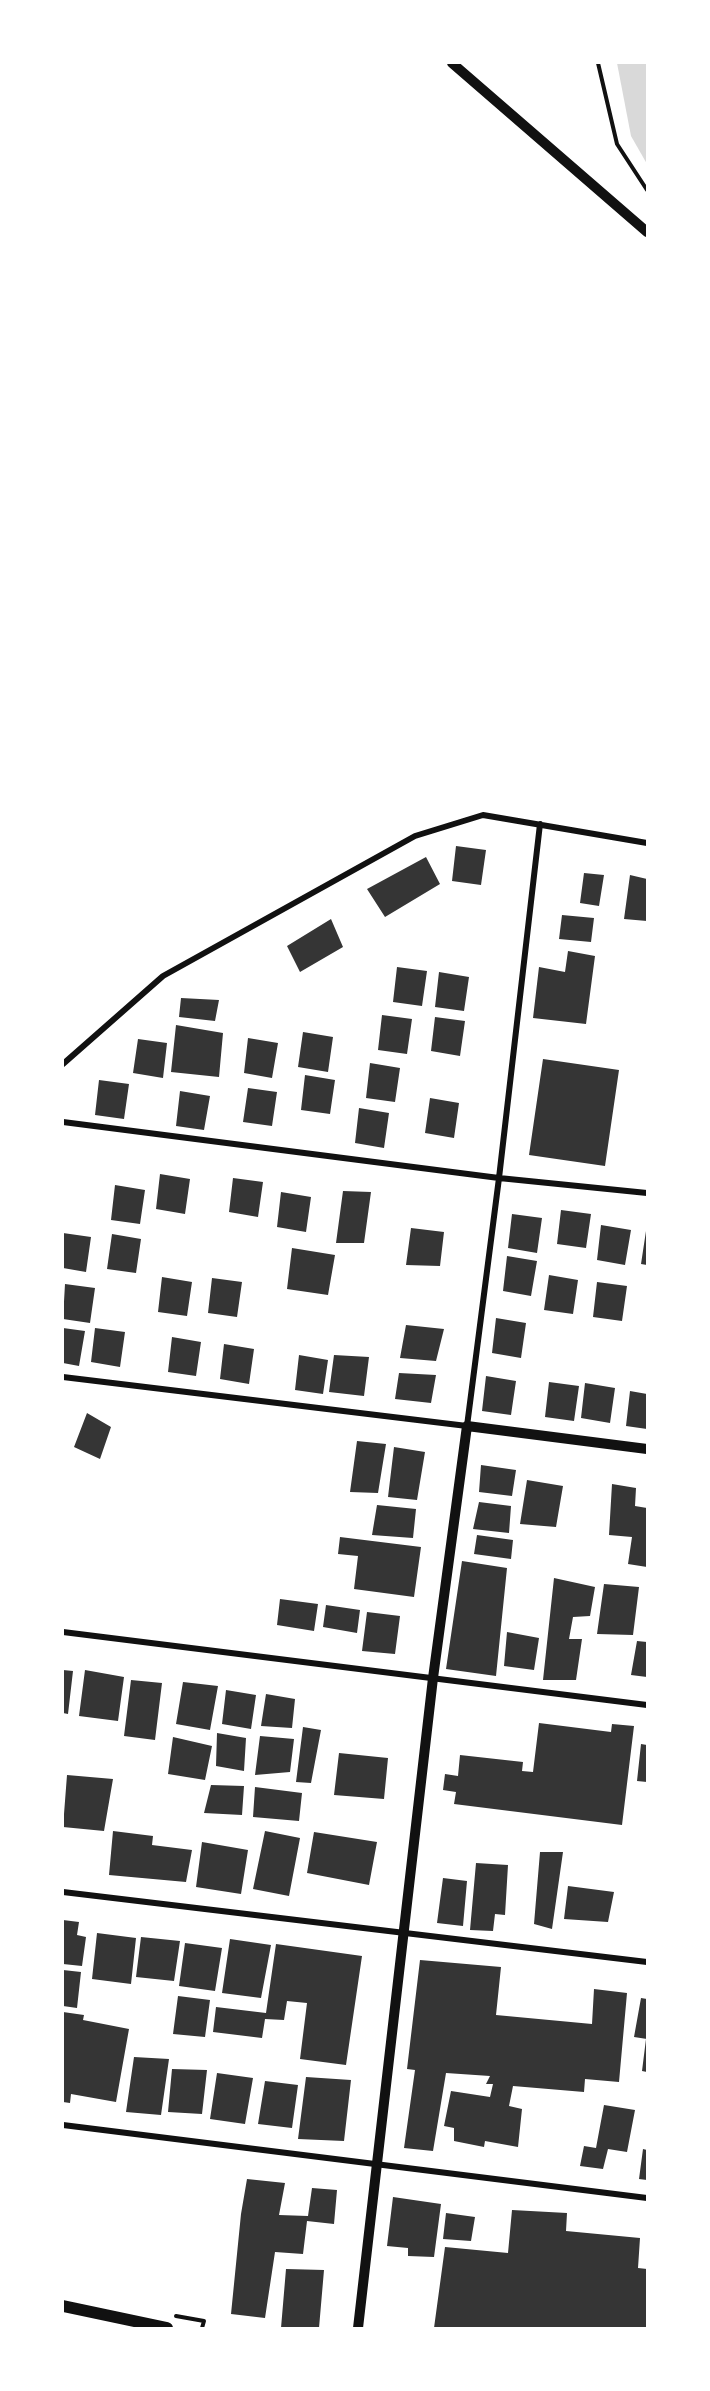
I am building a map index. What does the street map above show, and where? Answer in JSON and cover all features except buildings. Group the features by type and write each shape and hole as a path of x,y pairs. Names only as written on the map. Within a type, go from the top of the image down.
{"main road":[{"path":"63,2306 167,2328"}],"street":[{"path":"452,63 647,232"},
{"path":"63,1064 163,976 415,836 483,814 647,843"},
{"path":"358,2328 433,1678 499,1178 540,824"},
{"path":"63,1122 499,1178 647,1193"},
{"path":"63,1377 647,1449"},
{"path":"63,1632 647,1705"},
{"path":"63,1892 647,1962"},
{"path":"63,2126 647,2198"}],"path":[{"path":"598,63 617,144 647,190"}],"shaded area":[{"path":"617,63 647,63 647,164 631,136"}]}
